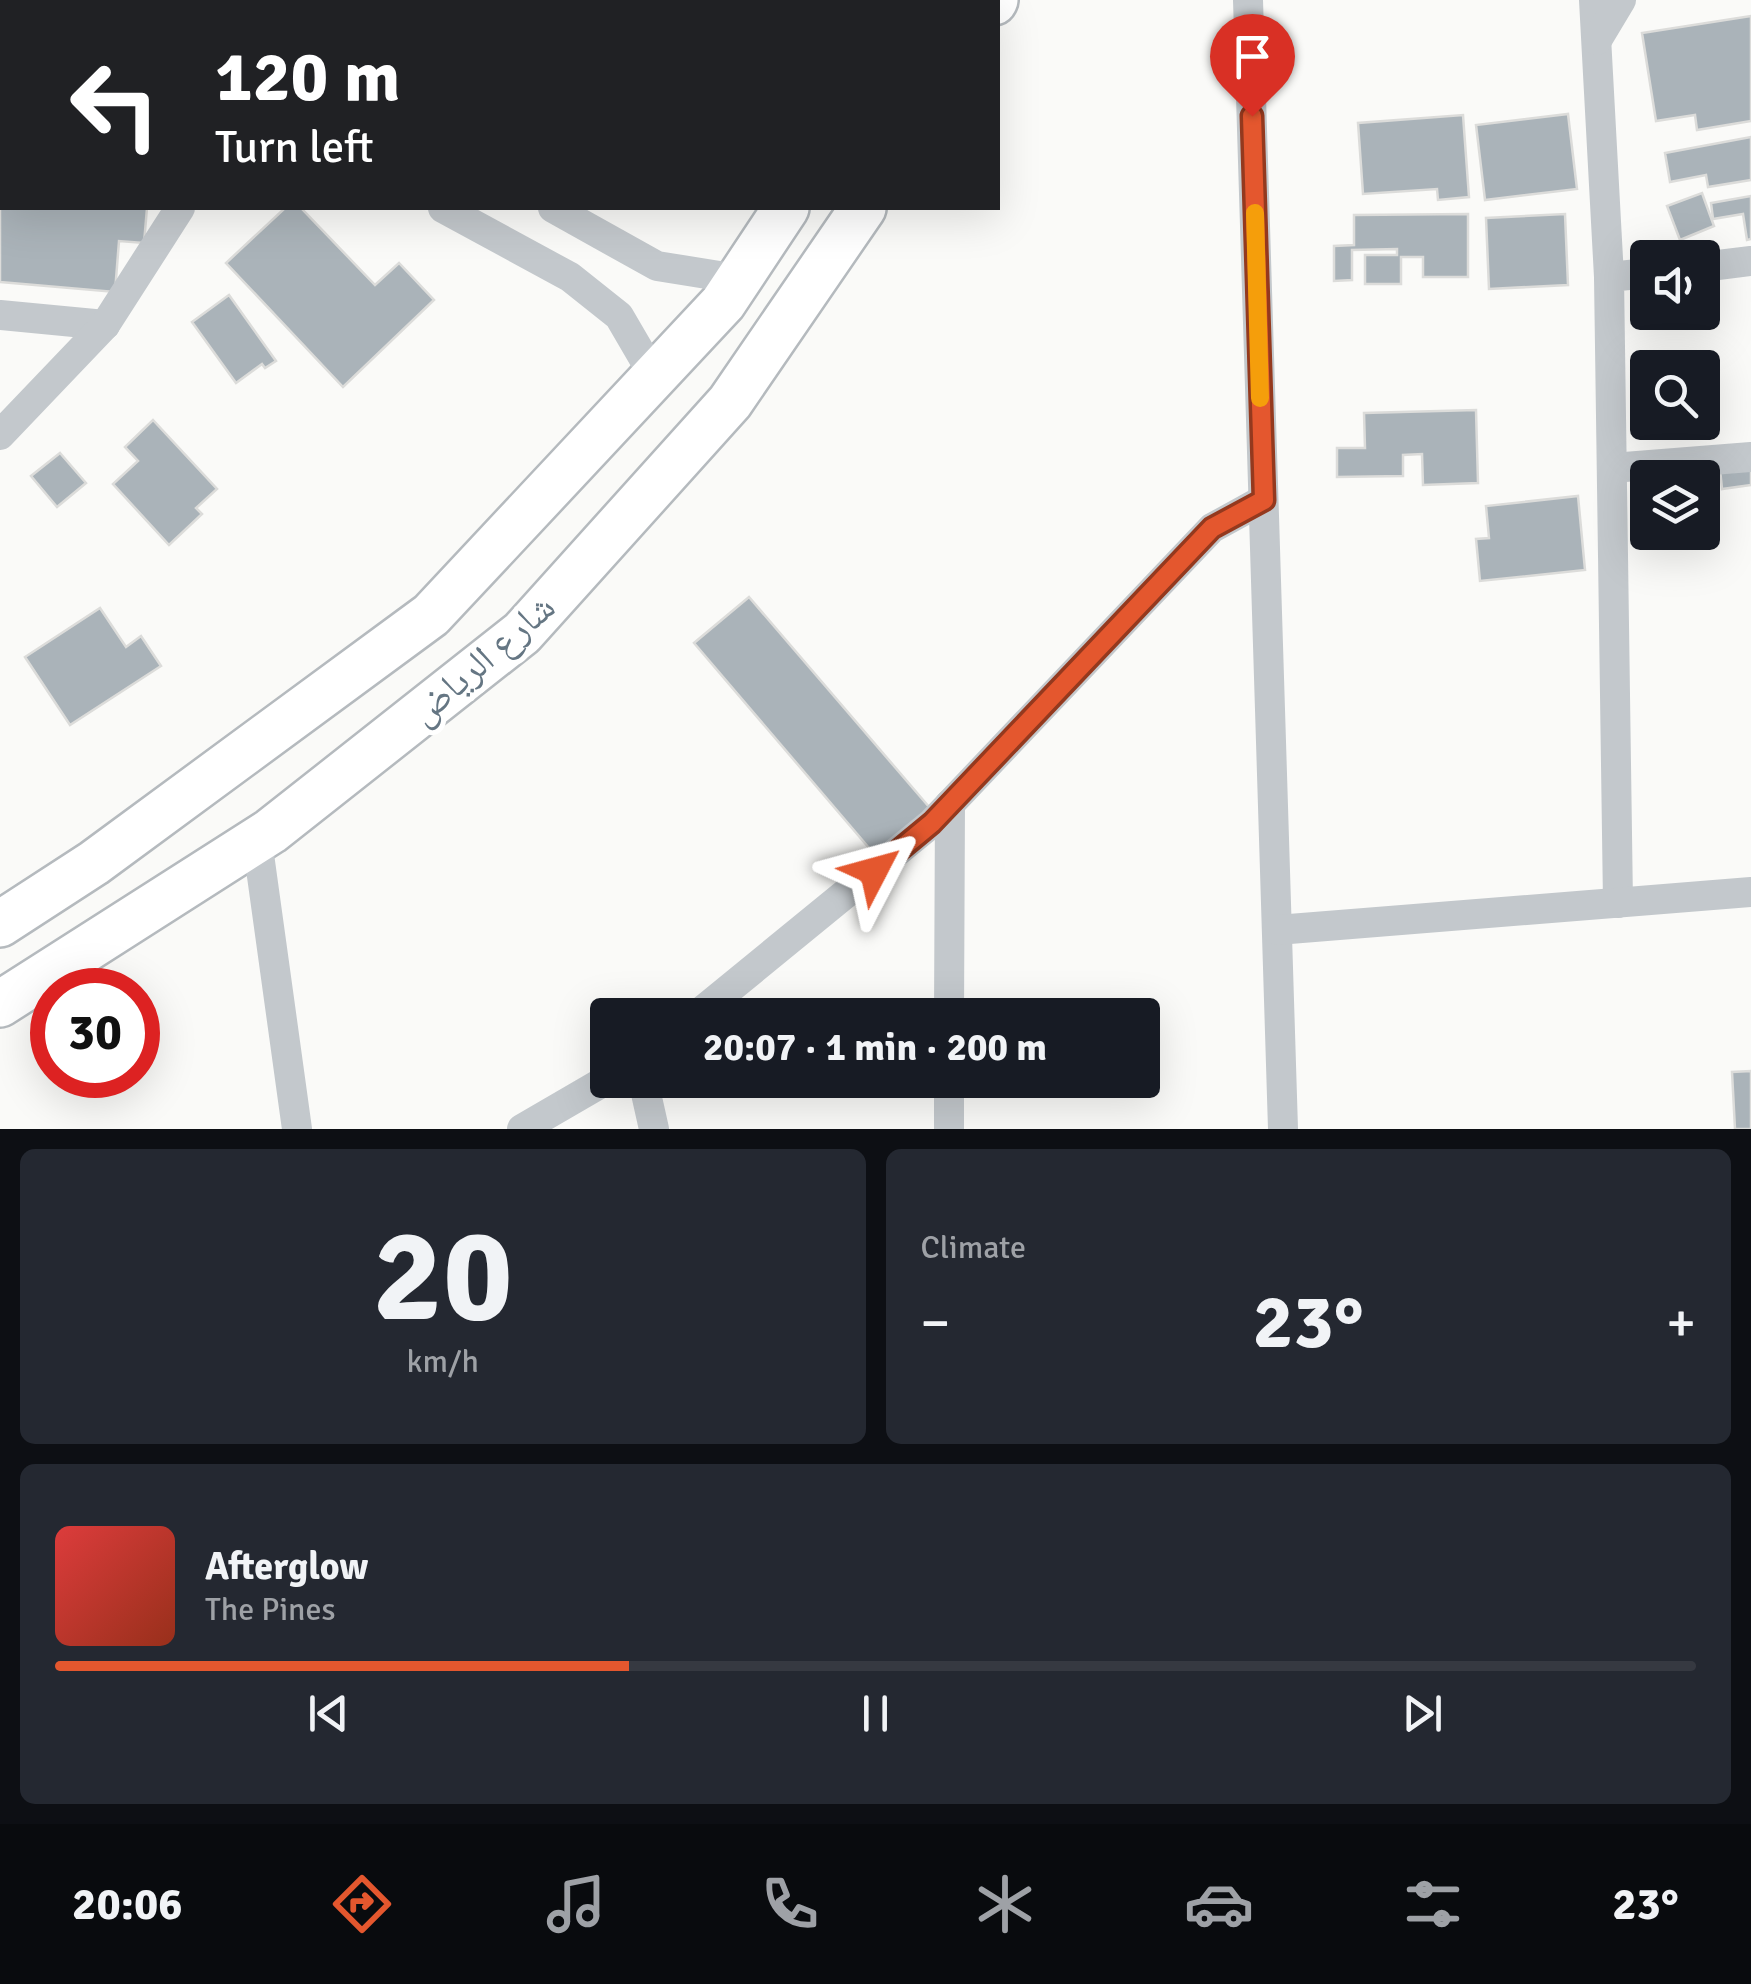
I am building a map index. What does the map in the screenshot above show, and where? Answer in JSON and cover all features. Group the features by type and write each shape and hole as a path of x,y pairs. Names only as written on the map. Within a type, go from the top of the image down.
{"main road":[{"name":"شارع الرياض","path":"0,924 94,863 431,616 723,302 785,210"},
{"name":"شارع الرياض","path":"0,1004 257,840 522,633 730,402 862,210"}],"street":[{"path":"1248,0 1283,1129"},
{"path":"1594,0 1609,277 1618,902"},
{"path":"1596,40 1621,0"},
{"path":"0,435 105,325 179,210"},
{"path":"446,210 570,277 619,316 654,376"},
{"path":"557,210 657,266 738,279"},
{"path":"1720,264 1751,261"},
{"path":"1609,277 1630,275"},
{"path":"0,315 105,325"},
{"path":"1612,468 1751,457"},
{"path":"717,998 950,804 1212,528 1264,500"},
{"path":"949,998 950,804"},
{"path":"257,840 297,1129"},
{"path":"1277,930 1751,892"},
{"path":"522,1129 590,1089"},
{"path":"647,1098 654,1129"},
{"path":"949,1098 949,1129"}],"building":[{"path":"1751,16 1751,121 1697,130 1695,115 1656,121 1642,33"},
{"path":"1568,114 1577,189 1485,200 1476,125"},
{"path":"1463,115 1469,197 1438,200 1437,189 1363,194 1358,123"},
{"path":"1751,137 1751,180 1708,187 1706,175 1670,182 1665,153"},
{"path":"1702,193 1714,226 1680,240 1667,206"},
{"path":"1751,196 1751,239 1747,240 1743,214 1713,219 1711,203"},
{"path":"0,210 147,210 144,243 119,241 115,292 0,282"},
{"path":"283,210 303,210 375,285 399,263 434,300 343,387 226,263"},
{"path":"1468,214 1468,277 1423,277 1423,257 1401,257 1401,284 1365,284 1365,255 1397,255 1397,249 1352,250 1352,280 1334,281 1334,246 1354,245 1354,215"},
{"path":"1565,214 1568,285 1489,289 1486,218"},
{"path":"229,295 276,361 265,368 262,364 236,383 192,322"},
{"path":"1476,410 1478,483 1423,485 1422,454 1403,455 1403,476 1337,477 1337,448 1365,448 1364,413"},
{"path":"153,420 217,489 196,508 202,514 169,545 113,484 138,461 125,447"},
{"path":"60,453 86,483 57,507 31,476"},
{"path":"1751,465 1751,485 1722,489 1720,469"},
{"path":"1578,496 1585,570 1480,581 1476,539 1489,538 1486,506"},
{"path":"749,597 936,815 881,862 694,643"},
{"path":"100,608 126,647 141,636 161,666 70,725 25,657"},
{"path":"1751,1071 1751,1129 1735,1129 1732,1072"}],"slow traffic":[{"path":"1255,213 1260,398"}],"route":[{"path":"874,871 932,823 1212,528 1264,500 1252,116"}]}
